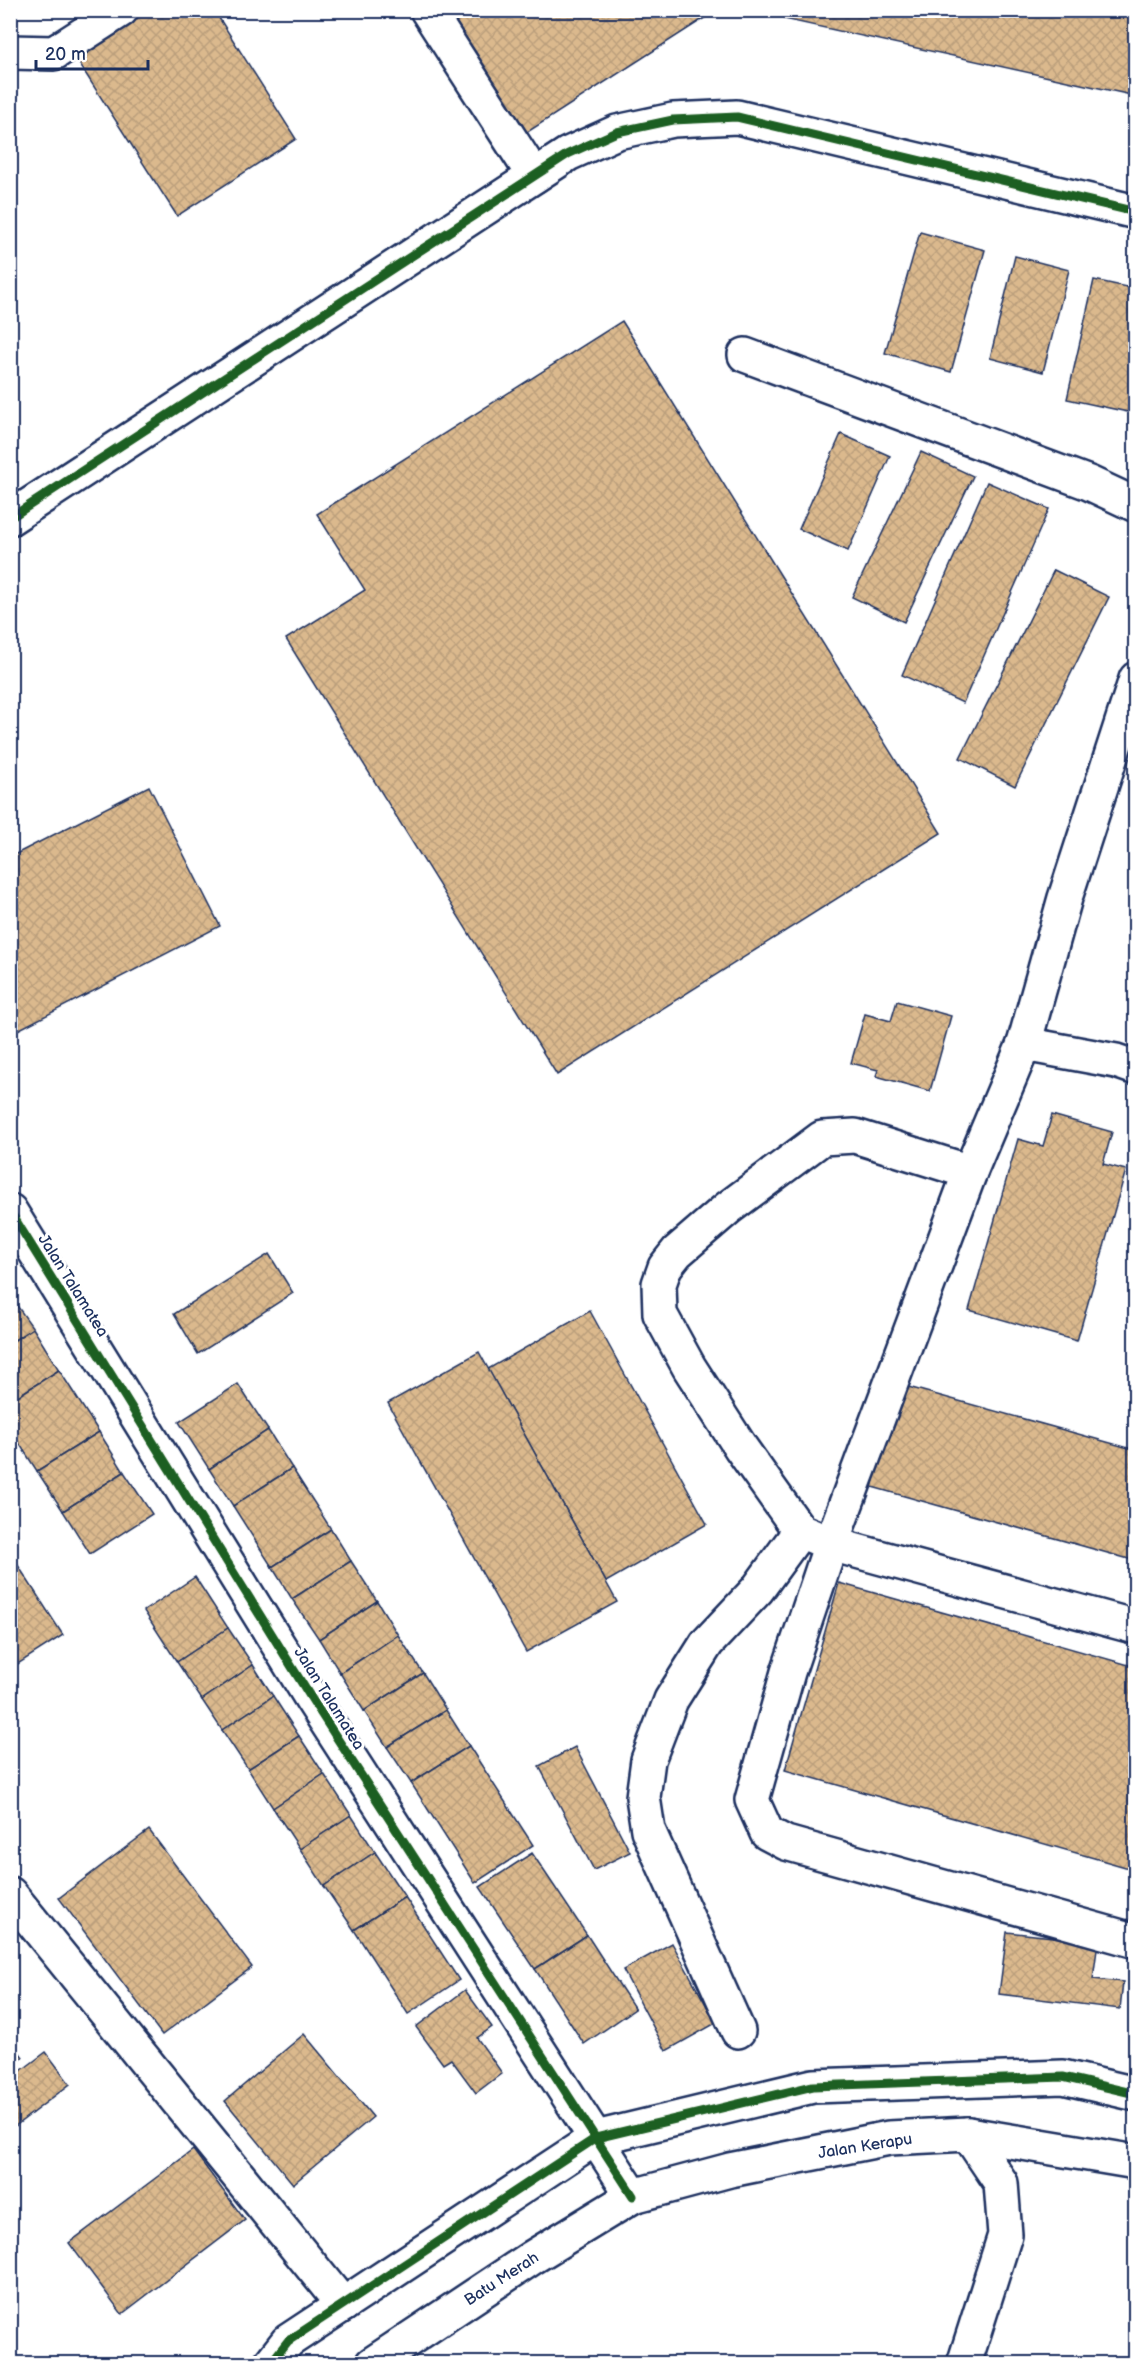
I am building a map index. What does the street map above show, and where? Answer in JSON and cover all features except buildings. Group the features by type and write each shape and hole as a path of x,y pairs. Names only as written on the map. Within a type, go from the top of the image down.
{"street":[{"path":"10,52 54,53 121,10"},
{"path":"427,10 534,176"},
{"path":"10,518 568,154 617,132 673,120 737,117 1136,212"},
{"path":"745,355 1089,483 1136,505"},
{"path":"1136,679 1065,898 1024,1044 970,1172 831,1544 788,1672 752,1800 767,1833 786,1843 1136,1941"},
{"path":"1024,1044 1116,1061 1136,1068"},
{"path":"970,1172 855,1136 822,1138 728,1208 677,1251 665,1267 659,1284 660,1314 688,1367 800,1531 831,1544 1136,1627"},
{"name":"Jalan Talamatea","path":"10,1211 313,1701 633,2196"},
{"path":"738,2031 648,1830 643,1797 648,1760 671,1700 707,1643 757,1590 800,1531"},
{"path":"10,1893 343,2305"},
{"path":"270,2364 288,2341 596,2138 813,2086 1063,2077 1136,2094"},
{"path":"964,2364 1005,2235 1001,2183 968,2134"},
{"name":"Jalan Kerapu","path":"633,2196 730,2170 889,2138 968,2134 1136,2162"},
{"name":"Batu Merah","path":"372,2364 515,2269 633,2196"}],"cycle path":[{"path":"10,518 568,154 617,132 673,120 737,117 1136,212"},
{"path":"10,1211 313,1701 633,2196"},
{"path":"270,2364 288,2341 596,2138 813,2086 1063,2077 1136,2094"}]}
